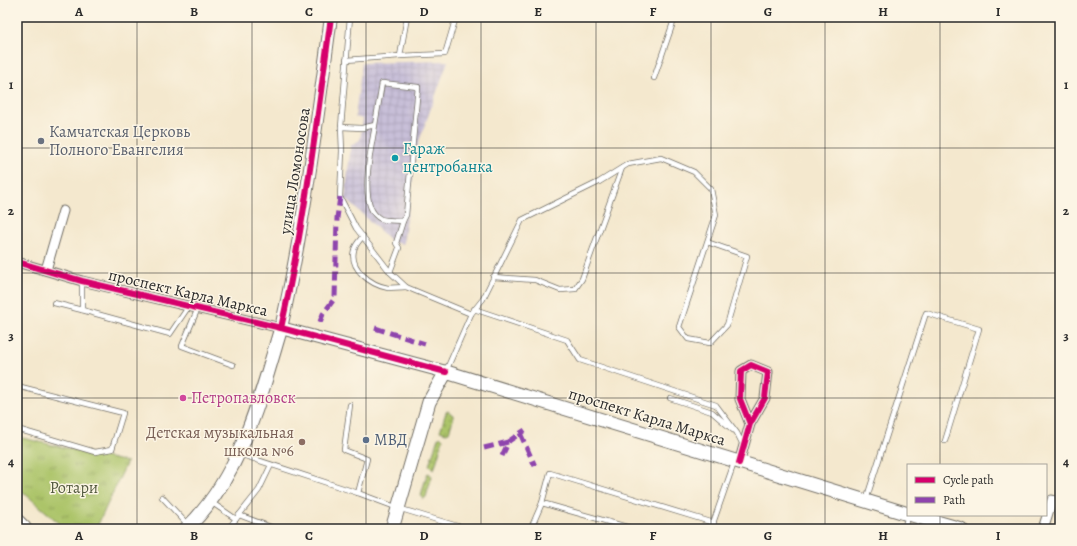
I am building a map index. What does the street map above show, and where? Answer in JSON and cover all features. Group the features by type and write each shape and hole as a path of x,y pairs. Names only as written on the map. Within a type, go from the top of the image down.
{"main road":[{"path":"188,528 211,502 225,480 238,454 257,405 281,328"},
{"path":"392,529 429,402 446,372"},
{"name":"проспект Карла Маркса","path":"446,372 737,463 866,500 907,514"},
{"path":"915,516 960,529"},
{"path":"17,522 24,529"}],"street":[{"name":"улица Ломоносова","path":"281,328 291,283 314,142 331,17"},
{"path":"46,270 63,211"},
{"name":"проспект Карла Маркса","path":"17,262 82,281 281,328 446,372"},
{"path":"737,463 744,447 750,424 765,398 768,372 751,365 741,371 740,399 750,424"},
{"path":"1043,529 1052,500 1060,502"}],"lane":[{"path":"350,17 341,127 342,151 340,196 363,236 390,272 406,287 471,314"},
{"path":"400,56 407,17"},
{"path":"346,60 445,54 456,17"},
{"path":"654,78 674,18 668,17"},
{"path":"390,272 399,248 396,243 406,215 418,86 382,83 374,125 367,197 374,212 381,219 403,221"},
{"path":"341,127 362,128 374,125"},
{"path":"446,372 471,314 482,299 522,220 599,182 628,164 660,158 694,172 711,189 716,215 679,327 688,339 710,343 727,325 747,256 708,242"},
{"path":"493,276 535,280 560,290 575,289 582,279 622,168"},
{"path":"363,236 354,249 354,258 357,270 367,279 388,288 406,287"},
{"path":"82,281 82,310"},
{"path":"54,303 170,334 194,307"},
{"path":"194,307 182,346 233,365"},
{"path":"474,309 567,340 580,360 716,404 737,433 744,447"},
{"path":"866,500 926,313 979,329 945,441"},
{"path":"17,386 123,413 112,449 95,452 17,429"},
{"path":"670,398 712,412 737,433"},
{"path":"350,405 344,450 367,459 358,493"},
{"path":"238,454 358,493 398,508 467,529"},
{"path":"711,529 737,463"},
{"path":"228,529 259,490 271,465"},
{"path":"530,529 542,503 550,473 714,523"},
{"path":"162,497 188,528"},
{"path":"211,502 238,517 276,529"},
{"path":"542,503 634,529"},
{"path":"904,529 907,516"}],"shaded area":[{"path":"448,61 418,144 403,244 392,242 345,198 351,145 360,140 363,119 355,117 362,63"}],"green space":[{"path":"448,411 453,415 453,420 449,432 446,433 440,431 446,412"},
{"path":"440,436 443,439 435,467 433,469 429,465"},
{"name":"Ротари","path":"18,437 127,462 96,529 66,529 17,487"},
{"path":"429,473 432,476 426,497 423,499 421,495 427,474"}],"marked path":[{"path":"320,322 323,314 335,298 337,218 340,197"},
{"path":"375,328 425,344"},
{"path":"502,456 509,441 525,430"},
{"path":"520,433 535,466"},
{"path":"484,448 508,442"}],"cycle path":[{"path":"281,328 297,251 331,17"},
{"path":"17,262 82,281 281,328 446,372"},
{"path":"739,463 750,424 740,399 741,371 751,365 768,372 765,398 750,424"}],"place":[{"name":"Камчатская Церковь Полного Евангелия","path":"41,141"},
{"name":"Гараж центробанка","path":"395,158"},
{"name":"Петропавловск","path":"183,398"},
{"name":"МВД","path":"366,440"},
{"name":"Детская музыкальная школа №6","path":"302,442"}]}
